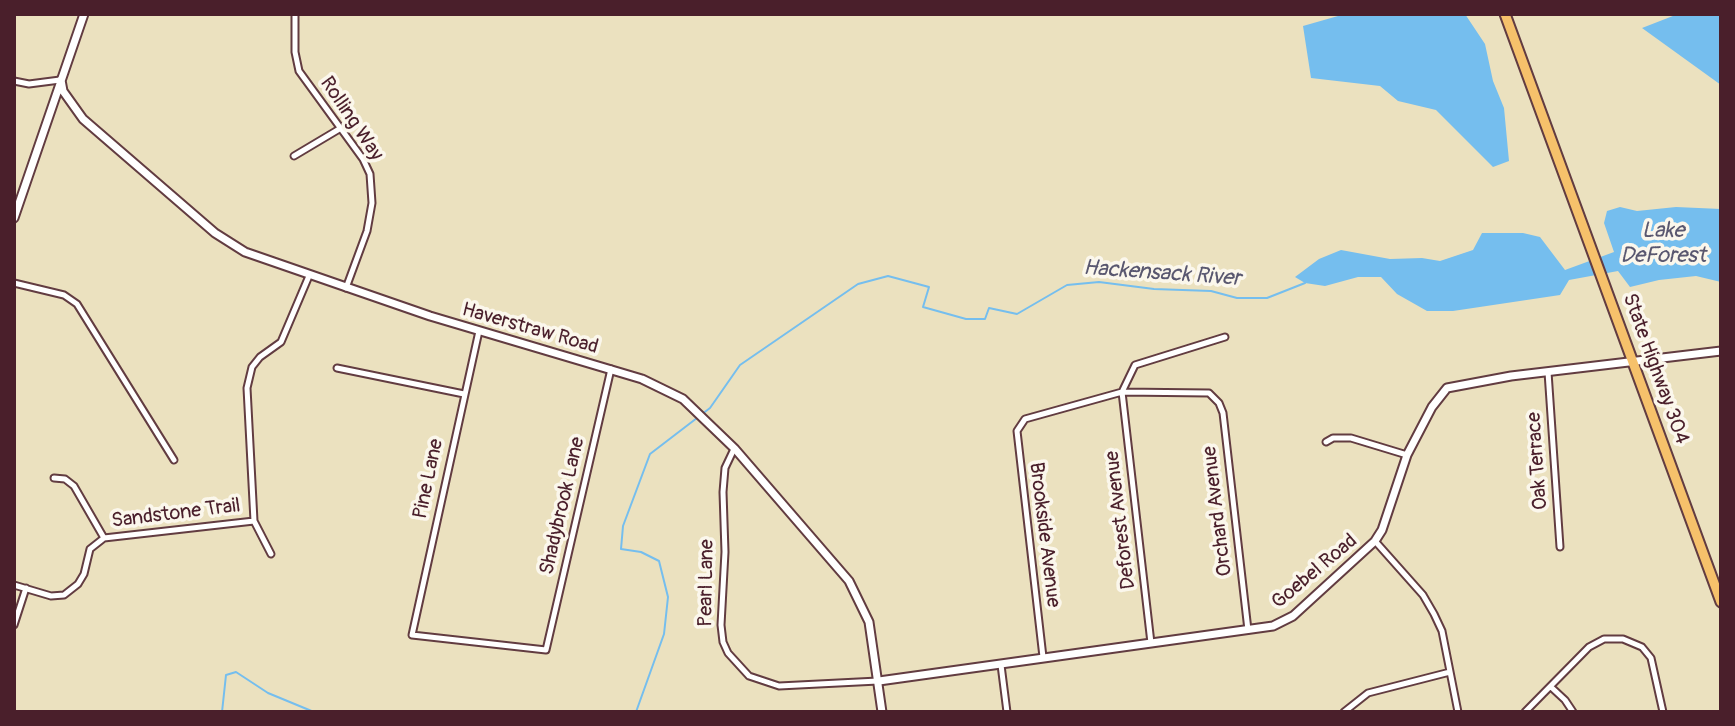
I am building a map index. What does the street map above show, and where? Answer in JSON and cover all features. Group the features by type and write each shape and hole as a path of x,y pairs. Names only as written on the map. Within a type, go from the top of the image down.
{"main road":[{"name":"State Highway 304","path":"1505,14 1721,602"}],"street":[{"path":"14,218 84,14"},
{"name":"Rolling Way","path":"295,14 295,52 299,71 363,159 370,174 372,203 367,231 346,288"},
{"path":"14,81 29,84 61,80"},
{"name":"Haverstraw Road","path":"61,80 63,91 83,119 215,233 245,252 479,331 611,368 683,399 735,449 849,581 869,622 882,712"},
{"path":"294,156 341,128"},
{"name":"Sandstone Trail","path":"14,585 51,596 64,595 78,584 84,574 90,549 104,538 254,521 247,388 252,367 281,342 309,276"},
{"path":"14,283 64,295 77,304 174,460"},
{"name":"Pine Lane","path":"412,635 479,331"},
{"path":"1122,392 1135,365 1225,337"},
{"name":"Goebel Road","path":"879,681 1273,626 1293,616 1375,541 1382,530 1407,455 1432,407 1447,388 1469,382 1721,351"},
{"path":"337,368 464,394"},
{"name":"Shadybrook Lane","path":"412,635 546,650 611,368"},
{"name":"Oak Terrace","path":"1548,372 1560,547"},
{"name":"Orchard Avenue","path":"1122,392 1209,393 1219,403 1223,413 1248,631"},
{"name":"Brookside Avenue","path":"1043,657 1017,431 1025,419 1122,392"},
{"name":"Deforest Avenue","path":"1122,392 1151,644"},
{"path":"1326,442 1333,438 1351,438 1407,455"},
{"name":"Pearl Lane","path":"735,449 725,468 723,492 725,552 721,625 728,653 749,676 779,686 879,681"},
{"path":"54,478 65,479 74,486 104,538"},
{"path":"254,521 271,554"},
{"path":"1375,541 1423,595 1434,614 1442,631 1458,712"},
{"path":"14,625 26,588"},
{"path":"1525,712 1589,647 1604,639 1623,639 1642,647 1651,658 1663,712"},
{"path":"1001,665 1007,712"},
{"path":"1344,712 1368,693 1450,672"},
{"path":"1551,687 1573,712"}],"water":[{"path":"1345,14 1465,14 1485,44 1493,81 1504,108 1509,161 1493,167 1436,110 1398,101 1380,86 1311,78 1303,26"},
{"path":"1678,14 1721,16 1721,85 1642,28"},
{"name":"Lake DeForest","path":"1620,207 1637,211 1676,207 1721,209 1721,282 1696,276 1630,287 1618,271 1569,280 1560,295 1453,311 1427,311 1397,294 1381,277 1358,277 1325,286 1305,283 1295,277 1319,259 1341,250 1390,259 1440,261 1473,250 1482,233 1523,233 1540,237 1565,270 1614,252 1604,223 1607,211"}],"waterway":[{"name":"Hackensack River","path":"636,712 664,634 668,597 659,561 641,552 621,549 623,526 650,454 710,408 740,365 858,284 888,276 929,287 923,307 966,319 985,319 989,308 1017,314 1067,285 1099,282 1154,289 1211,291 1237,298 1267,298 1305,283"},
{"name":"Hackensack River","path":"222,712 226,675 236,672 268,693 314,712"}]}
